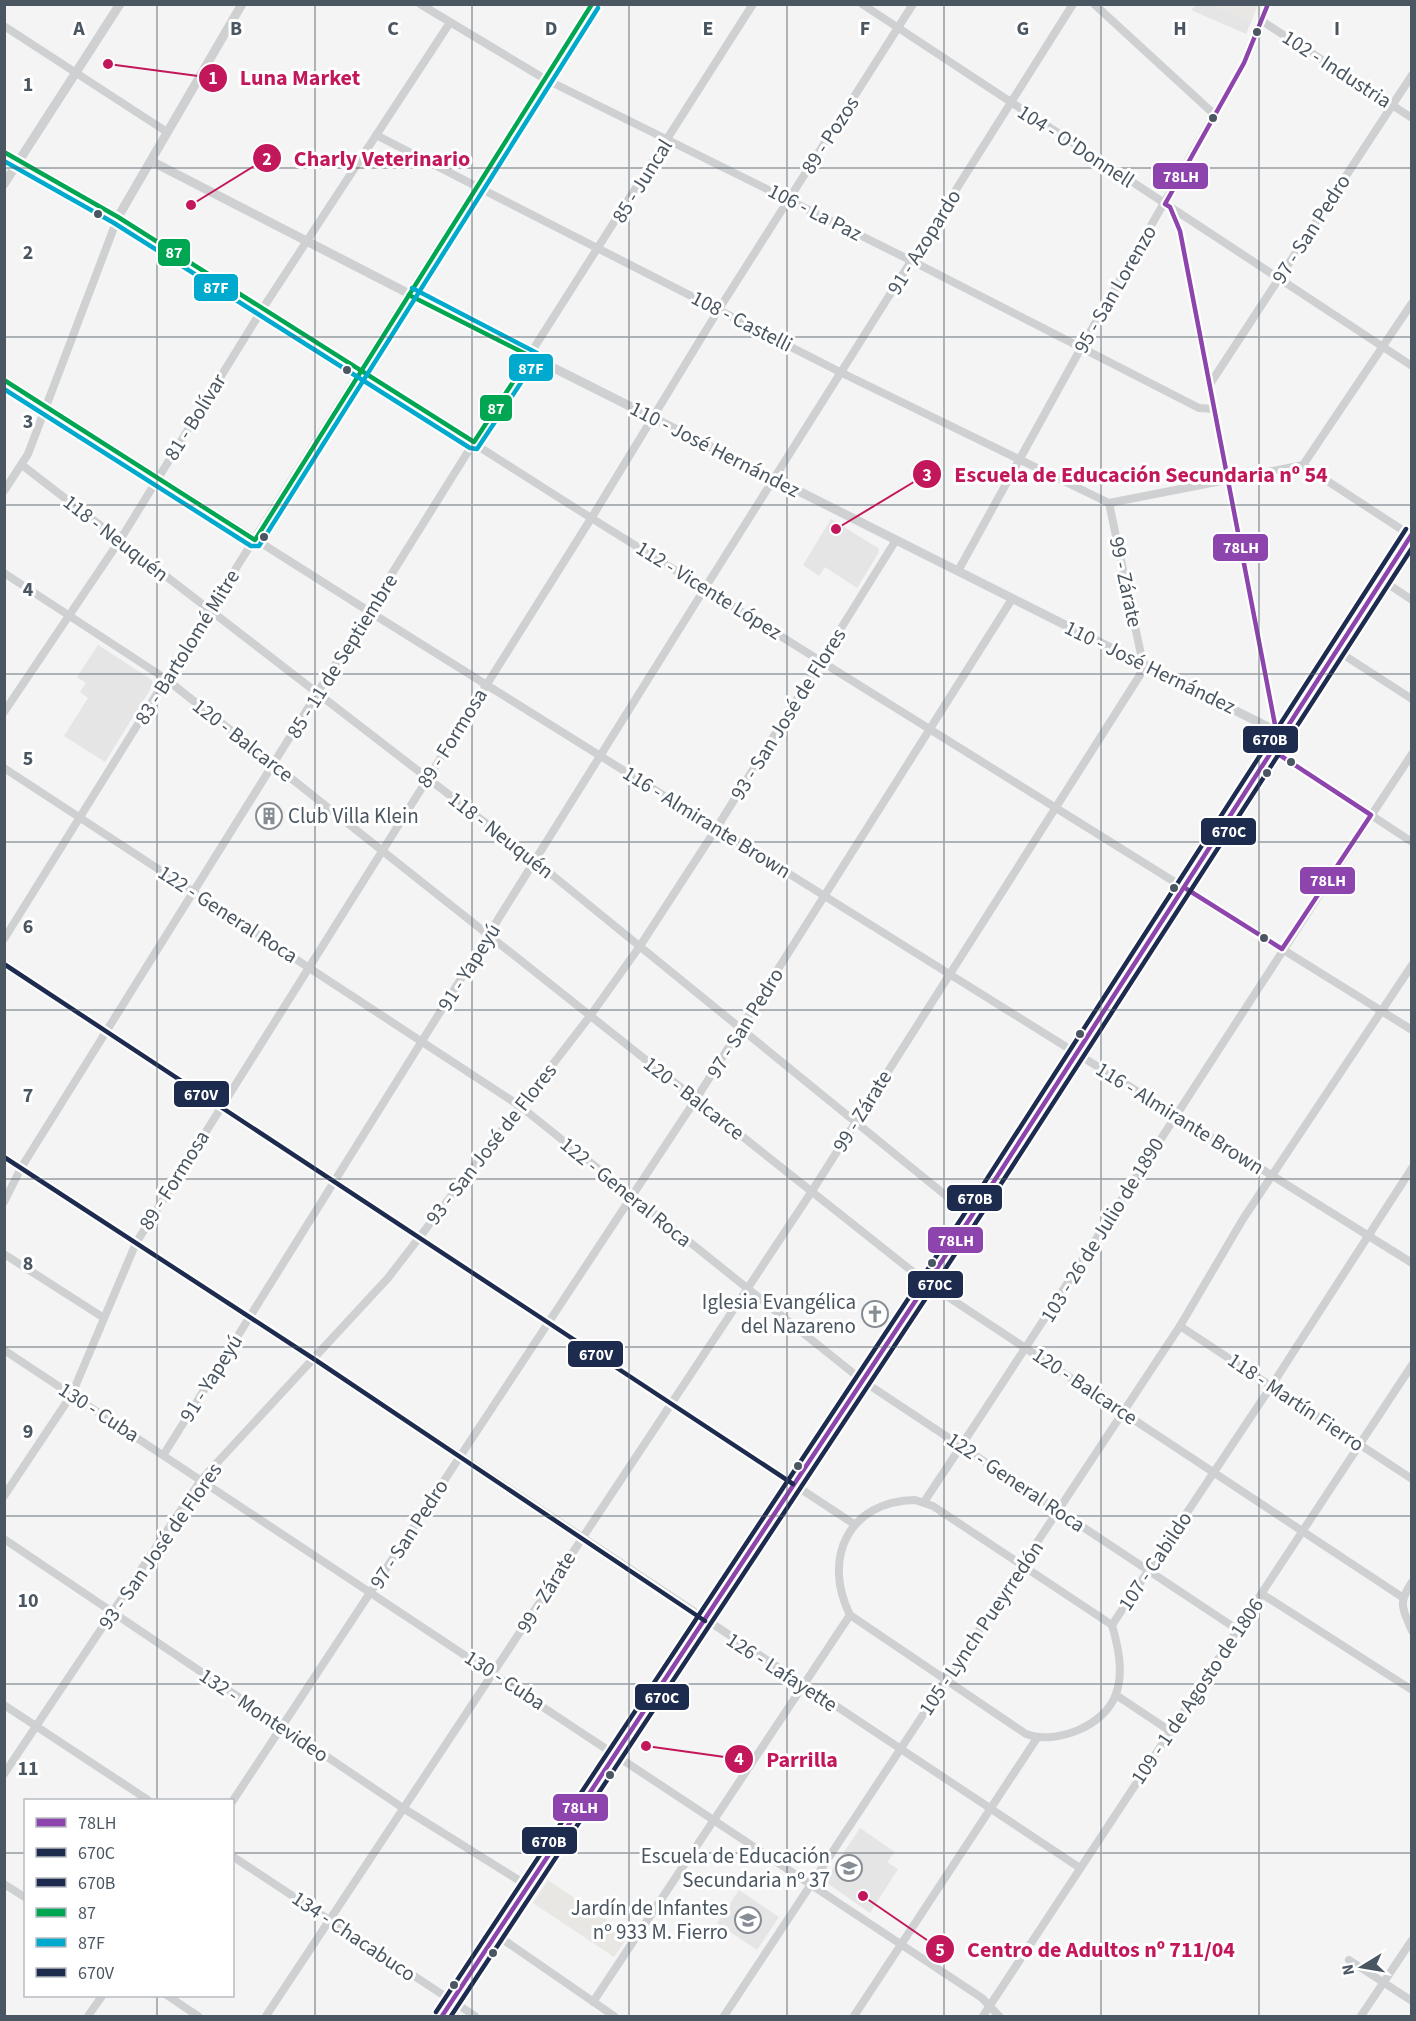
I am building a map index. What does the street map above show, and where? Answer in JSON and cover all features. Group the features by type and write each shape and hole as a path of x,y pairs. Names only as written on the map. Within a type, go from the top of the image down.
{"street":[{"path":"4,184 120,4"},
{"path":"4,491 22,465 118,218 242,4"},
{"name":"106 - La Paz","path":"420,4 449,24 545,79 912,261 1199,408 1214,409"},
{"name":"83 - Bartolomé Mitre","path":"4,939 592,4"},
{"name":"85 - Juncal","path":"530,356 753,4"},
{"name":"104 - O'Donnell","path":"862,4 1412,366"},
{"name":"89 - Pozos","path":"651,417 913,4"},
{"name":"91 - Azopardo","path":"775,479 840,372 1073,4"},
{"path":"1094,4 1215,115"},
{"name":"95 - San Lorenzo","path":"958,571 1081,348 1167,206 1244,63 1268,4"},
{"name":"102 - Industria","path":"1262,21 1412,118"},
{"name":"81 - Bolívar","path":"4,712 120,540 263,308 449,24"},
{"path":"4,26 167,132"},
{"name":"97 - San Pedro","path":"1210,384 1412,75"},
{"name":"108 - Castelli","path":"376,135 840,372 1109,503"},
{"name":"112 - Vicente López","path":"4,152 118,218 263,308 592,518 1412,1030"},
{"name":"110 - José Hernández","path":"151,161 409,295 1279,732"},
{"path":"1167,206 1180,231 1279,732"},
{"path":"1303,465 1412,303"},
{"name":"85 - 11 de Septiembre","path":"4,1202 21,1168 530,356"},
{"name":"116 - Almirante Brown","path":"4,380 255,540 1412,1263"},
{"name":"89 - Formosa","path":"4,1496 72,1394 136,1243 485,684 592,518 651,417"},
{"name":"118 - Neuquén","path":"22,465 535,861 971,1216"},
{"path":"442,2016 705,1621 1077,1054 1272,750 1279,732 1336,650 1411,534 1303,465 1109,503"},
{"name":"91 - Yapeyú","path":"164,1454 334,1179 775,479"},
{"name":"99 - Zárate","path":"266,2016 812,1191 1140,675 1143,664 1109,503"},
{"name":"93 - San José de Flores","path":"4,1774 201,1480 378,1290 590,1016 640,946 716,829 896,540"},
{"name":"120 - Balcarce","path":"4,573 166,679 927,1283 1402,1597"},
{"path":"1382,580 1412,600"},
{"name":"97 - San Pedro","path":"234,1799 742,1029 1012,599"},
{"path":"1336,650 1412,699"},
{"path":"1272,750 1412,842"},
{"name":"103 - 26 de Julio de 1890","path":"924,1502 1028,1348 1282,949 1412,754"},
{"name":"122 - General Roca","path":"4,768 520,1106 863,1381 1238,1630"},
{"path":"4,964 108,1030 854,1524"},
{"name":"105 - Lynch Pueyrredón","path":"724,2016 1023,1566 1180,1326 1243,1219 1274,1176 1412,965"},
{"name":"126 - Lafayette","path":"4,1157 314,1359 705,1621 1080,1868"},
{"name":"107 - Cabildo","path":"1116,1695 1119,1658 1112,1625 1272,1385 1412,1168"},
{"path":"4,1254 104,1318"},
{"name":"118 - Martín Fierro","path":"1180,1326 1412,1479"},
{"name":"130 - Cuba","path":"4,1350 811,1882 982,1998 999,2016"},
{"name":"109 - 1 de Agosto de 1806","path":"983,2016 1412,1365"},
{"path":"1112,1625 924,1502 888,1504 863,1516 854,1524 843,1546 837,1573 839,1588 850,1616 945,1682 1026,1734 1037,1738 1061,1736 1083,1728 1102,1713 1116,1695 1170,1731"},
{"name":"132 - Montevideo","path":"4,1539 112,1614 403,1808 528,1886"},
{"path":"1412,1582 1402,1597 1403,1610 1412,1631"},
{"path":"1262,1594 1412,1690"},
{"path":"593,2002 850,1616"},
{"path":"4,1705 146,1799"},
{"path":"854,2016 1037,1738"},
{"name":"134 - Chacabuco","path":"234,1857 475,2016"},
{"path":"4,1884 24,1897"},
{"path":"495,1934 614,2016"},
{"path":"1361,2016 1412,1940"},
{"path":"1349,1960 1412,2001"},
{"path":"88,2016 101,1997"},
{"path":"171,1997 198,2016"}],"shaded area":[{"path":"1197,4 1212,5 1251,22 1246,34 1191,10"},
{"path":"1212,5 1258,5 1251,22"},
{"path":"831,519 878,548 879,552 857,588 825,567 819,576 803,565"},
{"path":"98,645 152,680 153,685 105,762 64,736 88,698 80,692 86,683 77,677"},
{"path":"860,1828 895,1852 887,1862 898,1869 870,1913 827,1883 826,1879"},
{"path":"548,1880 629,1935 614,1957 533,1903"},
{"name":"Jardín de Infantes nº 933 M. Fierro","path":"739,1890 779,1917 757,1950 717,1923"}],"transit line":[{"name":"87","path":"4,380 255,540 592,4"},
{"name":"78LH","path":"1268,4 1244,63 1165,204 1170,207 1180,231 1276,730 1282,734"},
{"name":"87F","path":"4,389 251,546 259,546 598,8"},
{"name":"87","path":"4,152 118,217 474,442 530,356 409,295"},
{"name":"87F","path":"4,161 114,223 470,448 477,449 536,360 537,353 412,288"},
{"name":"670B","path":"436,2012 963,1216 1406,529"},
{"name":"78LH","path":"442,2016 969,1220 1412,534"},
{"name":"670C","path":"451,2016 975,1224 1412,548"},
{"name":"78LH","path":"1185,888 1282,949 1371,815 1272,750"},
{"name":"670V","path":"4,964 793,1484"},
{"name":"670V","path":"4,1157 314,1359 705,1621"}],"place":[{"name":"Luna Market","path":"108,64"},
{"name":"Charly Veterinario","path":"191,205"},
{"name":"Escuela de Educación Secundaria nº 54","path":"836,529"},
{"name":"Club Villa Klein","path":"269,816"},
{"name":"Iglesia Evangélica del Nazareno","path":"875,1314"},
{"name":"Parrilla","path":"646,1746"},
{"name":"Escuela de Educación Secundaria nº 37","path":"849,1868"},
{"name":"Centro de Adultos nº 711/04","path":"863,1896"},
{"name":"Jardín de Infantes nº 933 M. Fierro","path":"748,1920"}]}
